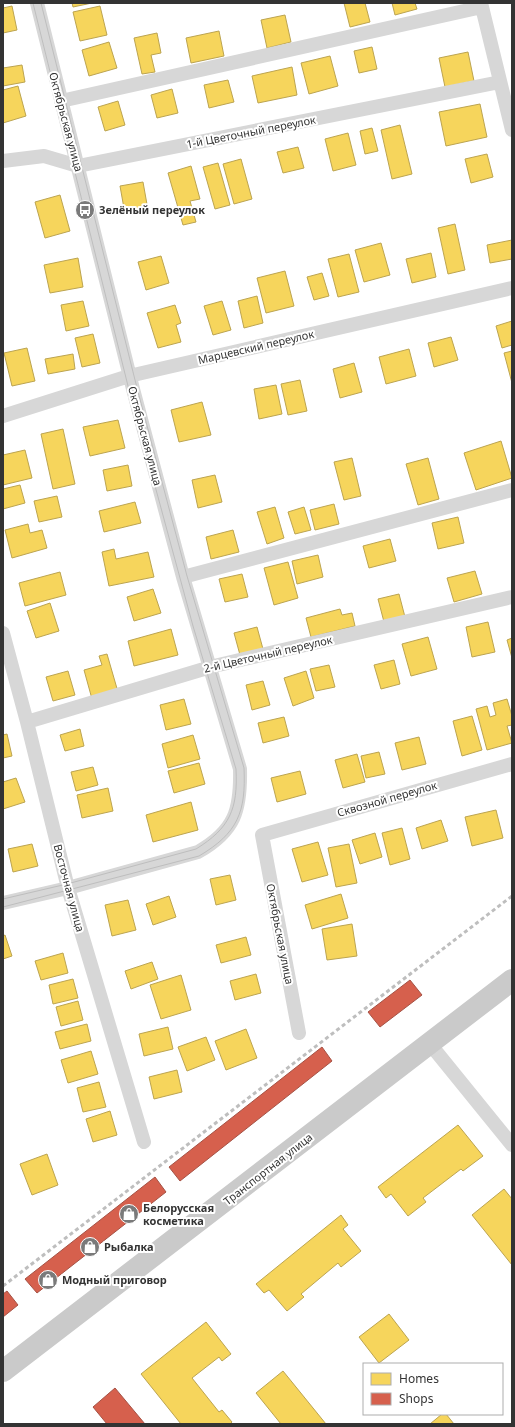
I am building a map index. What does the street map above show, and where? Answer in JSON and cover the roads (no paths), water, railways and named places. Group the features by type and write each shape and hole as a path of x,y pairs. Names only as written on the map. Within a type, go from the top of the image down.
{"main road":[{"name":"Транспортная улица","path":"3,1371 512,980"}],"street":[{"name":"Октябрьская улица","path":"37,3 129,376 183,577 240,769 238,807 231,823 212,844 198,852 68,888"},
{"path":"61,101 481,5 512,130"},
{"name":"1-й Цветочный переулок","path":"3,161 44,156 78,166 500,82"},
{"name":"Марцевский переулок","path":"3,416 129,376 512,288"},
{"path":"183,577 512,490"},
{"name":"2-й Цветочный переулок","path":"27,722 210,667 512,597"},
{"name":"Восточная улица","path":"3,633 27,722 68,888 144,1142"},
{"name":"Сквозной переулок","path":"262,835 512,764"},
{"name":"Октябрьская улица","path":"262,835 299,1033"},
{"path":"3,903 68,888"},
{"path":"430,1044 512,1145"}],"tram line":[{"path":"3,899 67,884 196,849 217,833 230,816 236,783 236,769 193,626 129,390 33,3"},
{"path":"3,907 199,856 223,839 231,830 241,809 244,783 244,768 187,576 137,388 41,3"}],"railway":[{"path":"3,1286 512,896"}],"place":[{"name":"Зелёный переулок","path":"85,210"},
{"name":"Белорусская косметика","path":"129,1214"},
{"name":"Рыбалка","path":"90,1247"},
{"name":"Модный приговор","path":"48,1280"}]}
